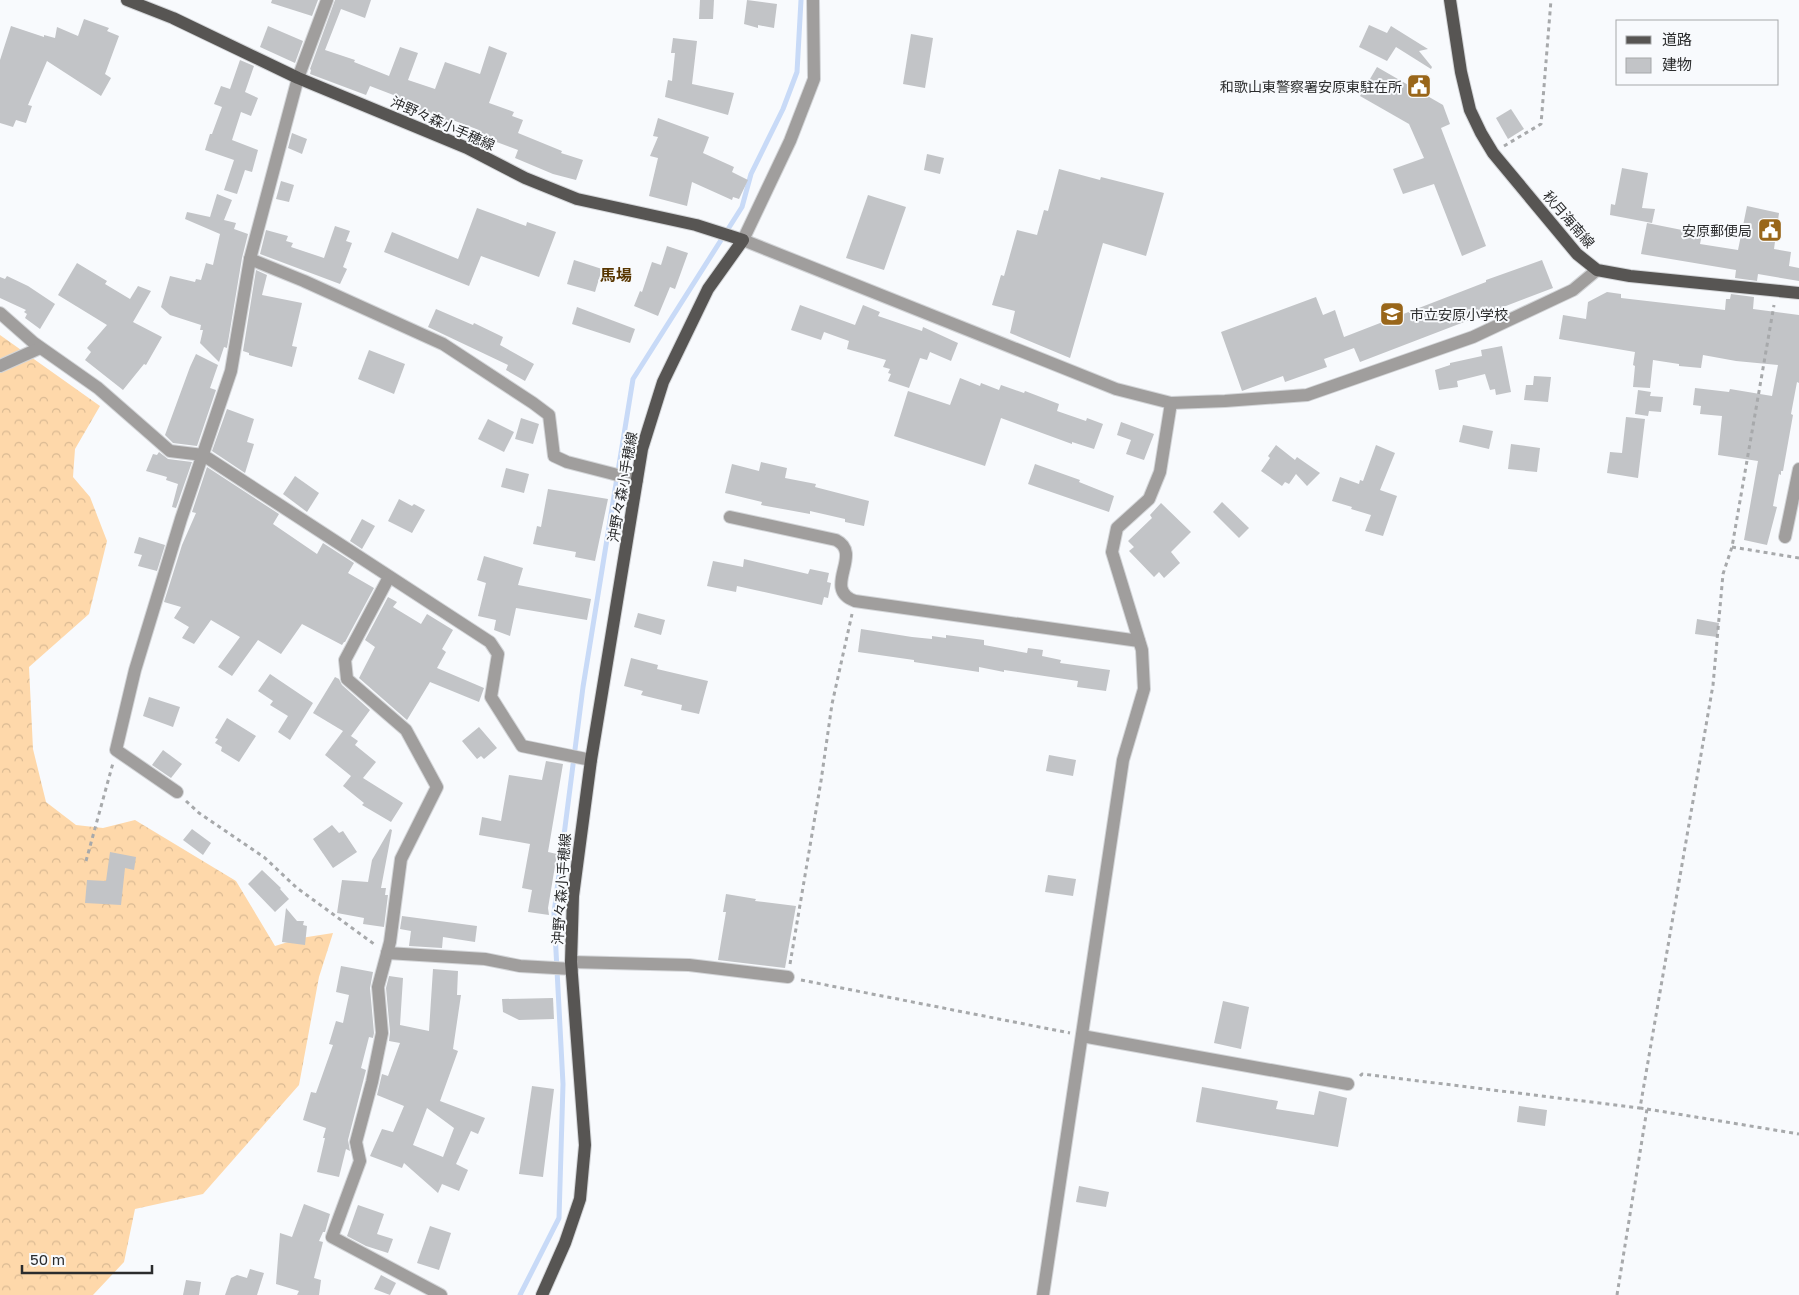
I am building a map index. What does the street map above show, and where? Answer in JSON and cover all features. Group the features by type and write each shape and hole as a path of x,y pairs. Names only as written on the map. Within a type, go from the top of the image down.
{"main road":[{"name":"沖野々森小手穂線","path":"127,0 172,18 298,78 467,148 525,178 577,199 696,225 743,240 708,289 663,382 642,449 591,760 573,896 572,966 584,1145 580,1199 565,1243 542,1295"},
{"name":"秋月海南線","path":"1450,0 1461,72 1470,110 1493,153 1577,254 1598,270 1630,276 1799,293"}],"street":[{"path":"177,792 116,750 135,670 202,455 231,371 250,259 298,78 327,0"},
{"path":"813,0 814,79 790,141 743,240 1116,389 1171,403 1307,395 1473,337 1573,290 1598,270"},
{"path":"250,259 304,280 443,344 549,415 554,456 567,462 637,480"},
{"path":"0,313 40,348 98,388 170,451 202,455 490,642 498,654 491,697 522,746 591,760"},
{"path":"0,366 40,348"},
{"path":"1044,1295 1122,760 1144,689 1142,650 1112,552 1117,528 1149,499 1160,472 1171,403"},
{"path":"1784,537 1799,469"},
{"path":"730,517 836,540 842,543 846,549 846,557 841,579 842,590 846,598 855,601 1139,641"},
{"path":"388,577 345,660 347,679 406,730 437,787 401,859 390,942 378,987 382,1034 372,1082 356,1142 360,1161 332,1237 441,1295"},
{"path":"387,953 485,959 520,966 689,965 788,977"},
{"path":"1082,1036 1348,1084"}],"path":[{"path":"1493,153 1541,124 1551,0"},
{"path":"1640,1108 1713,685 1723,574 1732,547 1777,291"},
{"path":"1732,547 1799,558"},
{"path":"855,601 832,704 788,977 1082,1036"},
{"path":"86,862 116,750"},
{"path":"177,792 200,813 265,858 297,888 387,953"},
{"path":"1348,1084 1362,1074 1640,1108 1799,1134"},
{"path":"1617,1295 1647,1109"}],"green space":[{"path":"0,335 100,406 75,449 73,477 90,497 107,541 89,614 29,667 33,749 46,802 76,825 103,828 135,820 236,881 275,946 301,938 333,933 319,977 299,1085 203,1194 135,1209 124,1262 93,1295 0,1295"}],"building":[{"path":"272,0 318,0 312,16 271,3"},
{"path":"335,0 371,0 365,18 341,9 325,50 355,60 354,62 389,76 400,47 418,53 408,80 435,89 445,62 480,74 489,46 507,53 489,103 514,112 512,116 523,120 518,133 562,151 561,153 583,160 576,180 553,174 515,158 518,150 478,135 479,130 450,119 448,124 393,104 396,96 370,86 366,95 310,74 310,69"},
{"path":"700,0 714,0 713,19 699,19"},
{"path":"747,0 777,4 774,28 758,25 758,28 744,24"},
{"path":"84,19 109,28 107,31 119,36 105,74 111,78 101,96 47,61 28,105 32,106 26,123 16,120 13,127 0,123 0,60 11,26 44,37 44,35 55,38 57,27 78,36"},
{"path":"1369,25 1387,33 1391,26 1428,49 1419,51 1432,67 1431,69 1396,47 1387,61 1359,47"},
{"path":"268,26 303,41 295,63 260,47"},
{"path":"911,34 933,38 925,88 903,84"},
{"path":"673,38 697,41 692,84 734,93 728,115 665,97 668,80 672,81 675,53 671,53"},
{"path":"240,60 254,66 245,92 258,98 251,116 241,112 232,140 258,150 252,172 245,170 237,194 224,190 234,160 205,150 222,107 214,104 221,86 230,89"},
{"path":"1377,67 1443,105 1450,124 1441,128 1486,246 1462,256 1434,184 1403,194 1393,169 1424,158 1409,124 1360,96"},
{"path":"1511,109 1524,129 1508,139 1496,118"},
{"path":"658,118 709,137 703,153 734,167 732,172 748,180 739,199 733,197 732,200 692,182 687,206 649,196 658,158 650,156 658,137 653,136"},
{"path":"292,133 307,139 302,154 288,148"},
{"path":"927,154 944,158 940,174 924,170"},
{"path":"1622,168 1648,173 1642,208 1655,209 1652,223 1610,215 1611,204 1615,205"},
{"path":"1059,169 1100,180 1101,177 1164,193 1146,256 1103,243 1070,358 1010,333 1015,311 992,305 1001,275 1004,276 1017,230 1037,235 1044,210 1048,211"},
{"path":"281,181 294,185 289,202 276,199"},
{"path":"217,194 232,200 224,220 236,223 234,229 248,234 242,258 227,348 224,347 219,362 200,343 203,330 200,330 201,325 170,315 161,307 170,276 195,282 196,279 201,280 206,263 213,265 220,234 185,219 187,212 210,217"},
{"path":"868,195 906,207 884,270 846,258"},
{"path":"1747,206 1779,213 1774,249 1791,252 1789,266 1799,268 1799,281 1758,274 1757,281 1735,278 1736,270 1641,254 1647,223 1702,234 1700,244 1738,250"},
{"path":"477,208 526,226 527,222 556,232 539,277 481,256 469,286 384,252 392,232 458,259"},
{"path":"335,226 350,231 346,241 352,243 343,267 347,269 340,284 260,254 266,230 288,236 286,241 293,243 291,247 324,258"},
{"path":"667,246 688,253 675,289 670,287 658,316 634,306 640,291 642,292 652,262 661,265"},
{"path":"574,260 602,269 595,292 567,284"},
{"path":"1542,260 1553,288 1360,362 1354,348 1324,359 1327,367 1285,382 1283,376 1242,391 1221,332 1316,297 1323,315 1335,310 1344,337 1486,282 1486,280"},
{"path":"77,263 107,281 105,284 130,299 138,286 151,291 133,322 162,337 146,365 144,364 123,390 85,360 91,352 87,348 107,325 58,295"},
{"path":"256,270 267,275 262,295 302,303 292,346 297,347 292,367 249,355 249,353 243,351"},
{"path":"7,276 28,286 55,304 40,329 25,318 27,314 24,312 26,310 0,298 0,277 5,279"},
{"path":"1607,292 1621,294 1621,298 1725,310 1726,299 1730,299 1731,294 1754,297 1753,309 1799,315 1799,383 1797,382 1791,414 1793,415 1783,471 1781,471 1781,475 1779,474 1773,506 1777,507 1767,545 1744,540 1758,461 1718,455 1722,416 1700,414 1701,406 1693,405 1695,388 1729,392 1730,389 1772,396 1778,365 1736,361 1703,355 1701,368 1679,366 1679,364 1653,360 1650,388 1633,387 1635,352 1559,339 1563,315 1586,319 1588,302"},
{"path":"800,305 855,325 863,305 880,312 878,316 922,331 923,327 958,343 951,361 930,352 927,360 920,358 909,388 888,381 891,374 888,373 890,369 883,367 886,360 847,349 849,341 824,332 821,340 791,330"},
{"path":"577,307 635,329 630,343 572,324"},
{"path":"436,309 473,325 474,323 503,337 500,345 534,364 525,381 506,370 508,365 428,327"},
{"path":"1502,346 1511,392 1496,395 1495,389 1490,390 1485,374 1457,381 1458,387 1439,390 1435,370 1450,365 1450,363 1482,356 1481,350"},
{"path":"369,350 405,364 394,394 358,379"},
{"path":"196,354 218,365 210,388 216,390 197,446 173,443 165,435"},
{"path":"1534,376 1551,377 1548,402 1524,400 1526,385 1533,385"},
{"path":"960,378 980,386 981,383 999,390 1001,385 1024,393 1025,391 1059,404 1057,411 1086,421 1087,418 1103,424 1094,449 1072,442 1072,444 1001,418 985,466 894,436 908,391 950,405"},
{"path":"1638,390 1651,392 1650,396 1663,397 1661,412 1649,411 1648,416 1635,414"},
{"path":"227,409 254,419 247,442 254,444 245,473 212,451"},
{"path":"1626,417 1645,419 1638,478 1607,473 1610,452 1622,453"},
{"path":"521,418 539,424 533,444 515,439"},
{"path":"488,419 514,432 504,452 478,439"},
{"path":"1121,422 1154,434 1144,460 1126,454 1131,440 1117,435"},
{"path":"1463,425 1493,431 1489,449 1459,442"},
{"path":"1511,444 1540,448 1537,472 1508,469"},
{"path":"1276,445 1295,460 1297,457 1320,473 1307,486 1296,474 1289,484 1285,482 1282,486 1261,471"},
{"path":"1376,445 1395,453 1380,490 1397,496 1383,536 1365,531 1371,515 1332,501 1340,477 1359,484 1360,480 1363,481"},
{"path":"159,452 168,459 192,462 176,508 172,507 178,484 166,480 167,477 146,471 153,454 157,455"},
{"path":"761,462 787,468 785,478 816,484 815,487 869,501 864,526 845,522 845,519 810,511 810,514 761,505 762,502 725,493 732,464 759,471"},
{"path":"1035,464 1080,480 1079,482 1114,496 1109,512 1028,484"},
{"path":"207,467 279,514 273,524 317,554 323,543 354,563 348,573 374,588 342,645 302,624 281,654 258,640 232,676 218,667 240,637 211,620 194,644 182,638 189,627 174,618 181,607 164,602 182,545 196,513 192,512"},
{"path":"506,468 529,474 524,493 501,487"},
{"path":"295,476 319,493 307,512 283,494"},
{"path":"548,489 608,499 595,561 575,557 576,552 533,544 537,526 541,527"},
{"path":"399,499 425,510 412,533 388,521"},
{"path":"1222,502 1249,528 1239,538 1213,512"},
{"path":"1161,503 1191,532 1171,552 1180,563 1164,578 1159,572 1154,577 1129,551 1134,547 1128,541 1152,518 1150,515"},
{"path":"362,519 375,526 362,549 350,541"},
{"path":"139,537 165,545 157,571 138,566 142,555 134,553"},
{"path":"484,556 523,568 518,585 591,599 587,620 516,608 510,636 494,630 496,620 478,616 486,583 477,580"},
{"path":"744,559 808,574 810,569 829,573 827,582 831,583 828,598 824,597 822,605 737,586 736,592 707,586 713,561 743,567"},
{"path":"388,597 397,602 393,607 421,624 427,614 453,630 442,649 446,652 437,668 484,688 479,702 430,682 407,720 359,678 375,647 365,640"},
{"path":"638,613 665,620 661,635 634,627"},
{"path":"1697,619 1719,623 1717,637 1695,634"},
{"path":"861,629 932,639 932,636 946,638 946,635 984,640 984,645 1027,653 1028,648 1043,650 1042,656 1061,660 1060,663 1110,670 1106,691 1077,687 1078,681 979,667 979,672 858,652"},
{"path":"631,658 658,665 657,669 708,681 699,714 681,710 682,705 641,695 643,691 624,686"},
{"path":"270,674 313,703 290,740 278,732 288,716 270,705 273,701 258,691"},
{"path":"335,677 370,710 351,736 348,734 358,741 355,745 376,762 363,778 403,803 391,822 362,805 364,803 343,786 351,776 325,755 343,731 313,713"},
{"path":"149,697 180,707 173,727 143,716"},
{"path":"227,718 256,736 239,762 221,751 222,747 215,743 218,739 215,738"},
{"path":"479,727 497,748 484,759 481,756 477,759 462,741"},
{"path":"163,750 182,764 171,778 152,765"},
{"path":"1049,755 1076,760 1073,776 1046,771"},
{"path":"546,761 563,764 548,852 557,854 548,908 549,915 528,912 532,890 522,888 530,844 479,835 482,817 501,821 509,775 542,780"},
{"path":"332,825 339,833 343,831 357,852 333,868 313,839"},
{"path":"192,829 211,843 203,855 183,840"},
{"path":"390,829 392,830 381,888 386,888 385,895 388,895 384,927 363,924 364,918 337,913 342,880 368,882 372,860"},
{"path":"110,852 136,857 134,870 125,868 121,905 85,903 87,880 106,881"},
{"path":"262,870 281,888 289,899 275,912 248,884"},
{"path":"1048,875 1076,879 1073,896 1045,892"},
{"path":"726,894 756,899 755,901 796,906 785,968 718,960 726,912 723,912"},
{"path":"286,908 297,921 304,921 303,925 307,926 305,945 282,942"},
{"path":"402,916 477,926 475,942 443,937 442,948 409,946 411,931 400,929"},
{"path":"341,966 373,972 370,988 374,1033 373,1038 369,1037 361,1068 366,1070 348,1140 350,1151 346,1149 339,1177 317,1172 326,1128 303,1120 311,1092 316,1093 333,1045 329,1044 336,1021 343,1023 349,995 336,992"},
{"path":"433,969 458,971 457,995 461,995 453,1049 458,1051 440,1101 485,1118 478,1134 471,1131 456,1164 468,1170 459,1191 442,1184 438,1193 404,1163 402,1168 370,1156 382,1129 393,1132 404,1106 377,1095 382,1074 388,1076 400,1043 389,1041 390,1032 386,988 389,976 403,978 400,1025 429,1031","holes":["427,1108 454,1128 443,1157 413,1145"]},
{"path":"553,998 554,1019 519,1020 503,1012 502,999"},
{"path":"1223,1001 1249,1007 1241,1049 1214,1043"},
{"path":"532,1086 554,1089 543,1177 519,1174"},
{"path":"1202,1087 1278,1101 1276,1109 1314,1115 1319,1091 1347,1098 1338,1147 1196,1122"},
{"path":"1519,1106 1547,1110 1545,1126 1517,1122"},
{"path":"1079,1186 1109,1192 1106,1207 1076,1202"},
{"path":"304,1204 330,1214 325,1232 323,1232 319,1241 323,1242 314,1278 321,1280 319,1295 297,1295 299,1291 276,1284 280,1233 292,1237"},
{"path":"358,1205 384,1214 377,1234 393,1239 388,1253 366,1246 347,1236"},
{"path":"430,1226 451,1233 439,1270 417,1263"},
{"path":"250,1269 264,1273 257,1295 225,1295 231,1278 237,1275 247,1278"},
{"path":"381,1275 396,1283 390,1295 374,1289"},
{"path":"186,1280 201,1282 199,1295 183,1295"}],"waterway":[{"path":"520,1295 559,1218 563,1084 554,913 583,687 633,379 742,207 751,174 783,109 797,72 801,0"}],"place":[{"name":"和歌山東警察署安原東駐在所","path":"1419,86"},
{"name":"安原郵便局","path":"1770,230"},
{"name":"市立安原小学校","path":"1392,314"}],"district":[{"name":"馬場","path":"616,275"}]}
